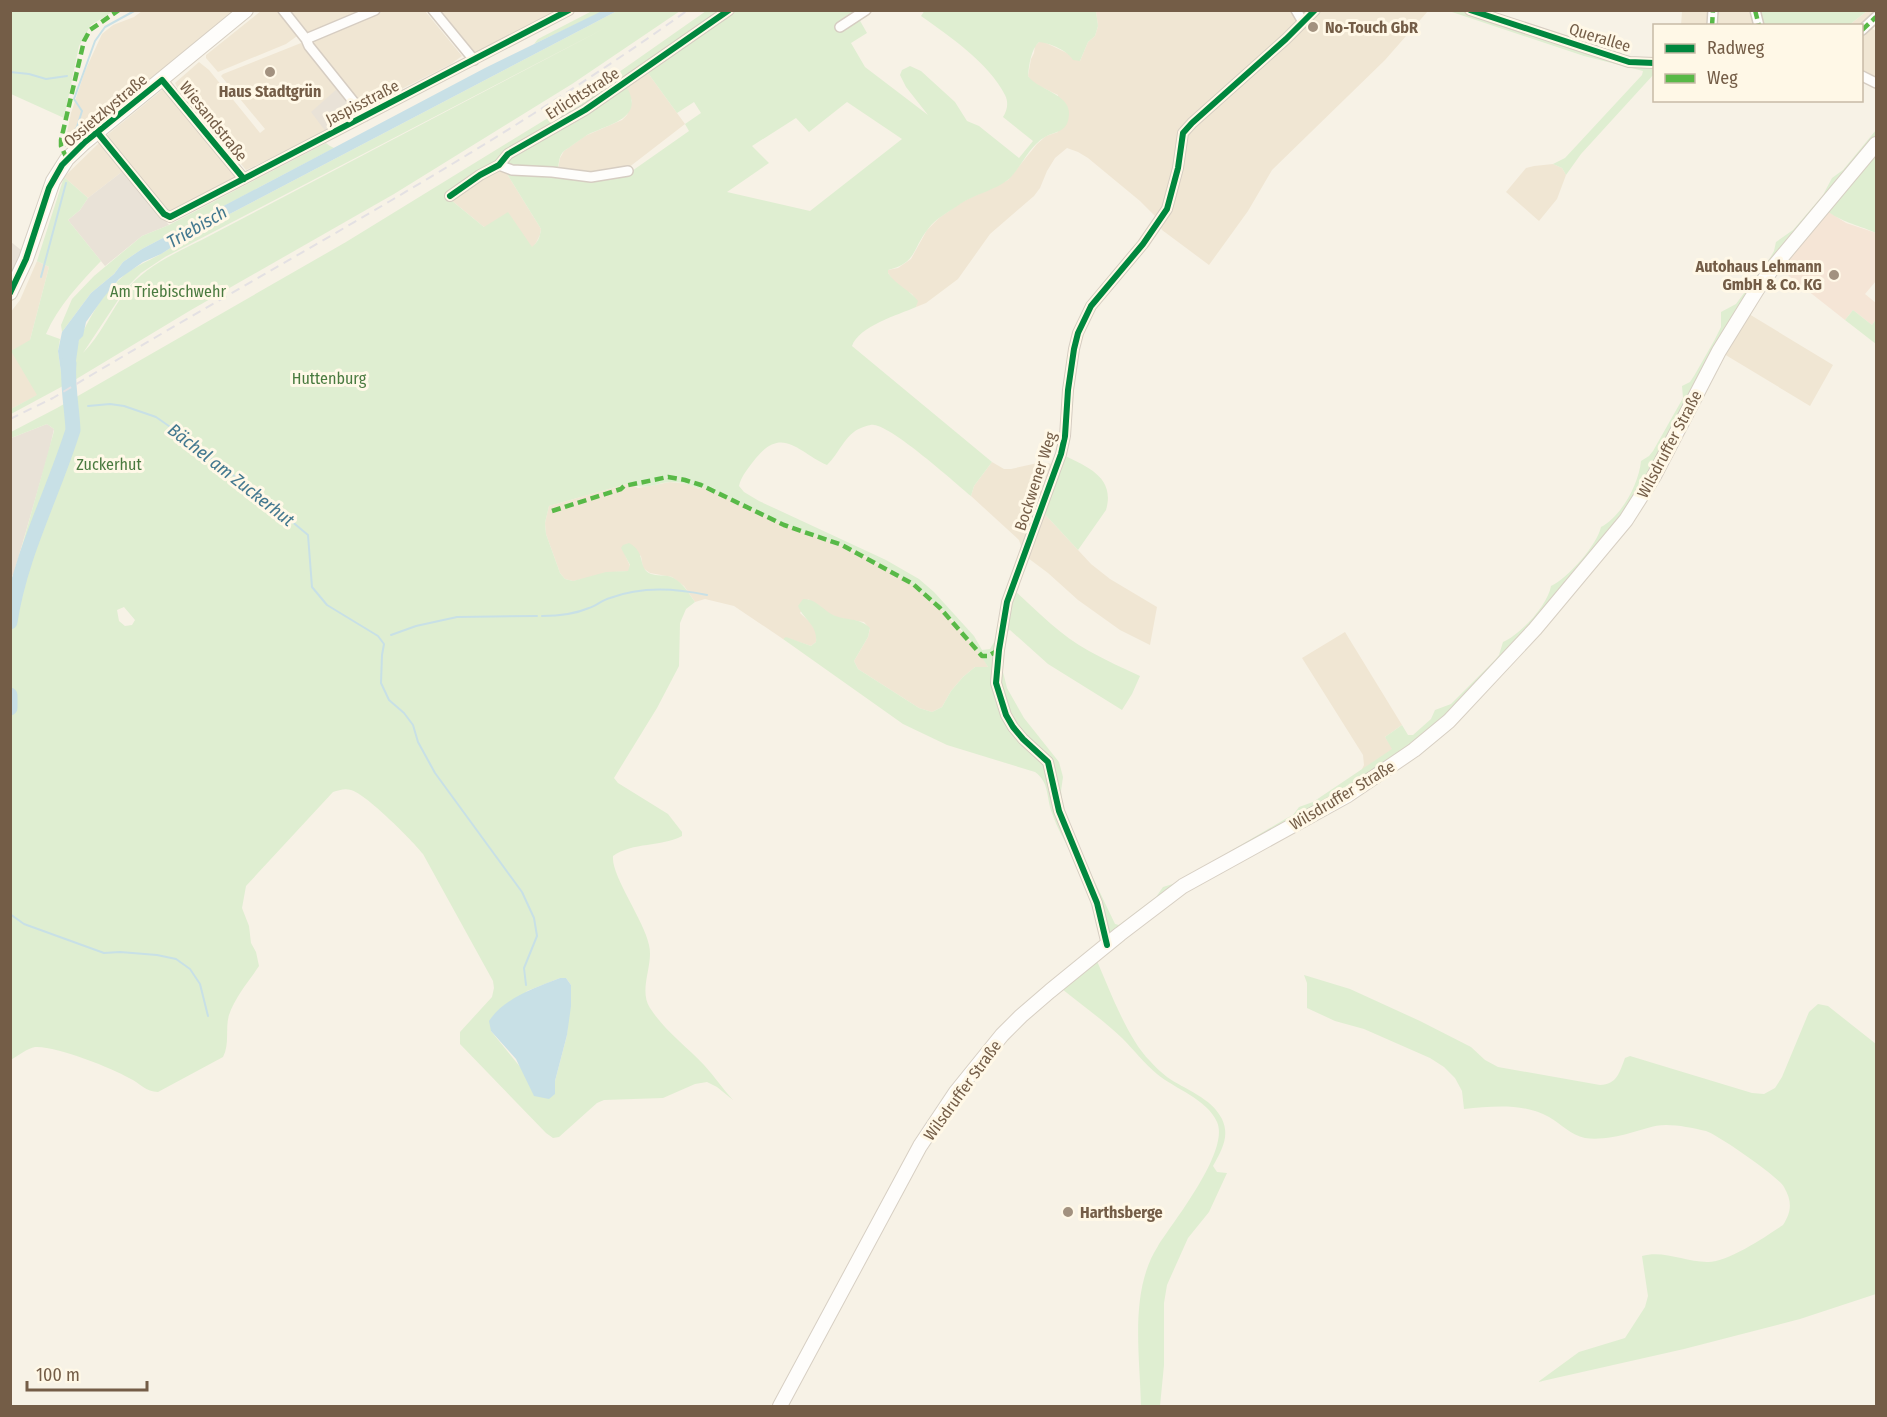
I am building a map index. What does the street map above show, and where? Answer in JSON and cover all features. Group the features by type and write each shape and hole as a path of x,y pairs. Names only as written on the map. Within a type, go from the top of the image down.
{"main road":[{"name":"Ossietzkystraße","path":"10,293 26,259 52,181 67,159 246,10"},
{"name":"Wilsdruffer Straße","path":"780,1406 905,1173 950,1100 984,1056 1021,1016 1183,886 1348,795 1414,750 1469,701 1535,629 1626,520 1654,476 1719,351 1758,288 1876,144"}],"street":[{"path":"283,10 365,116"},
{"path":"306,39 375,10"},
{"path":"433,10 474,60"},
{"name":"Jaspisstraße","path":"97,132 170,218 569,10"},
{"name":"Erlichtstraße","path":"450,196 499,165 508,154 585,110 729,10"},
{"path":"840,27 866,10"},
{"path":"1296,10 1304,22"},
{"name":"Bockwener Weg","path":"1107,945 1097,903 1059,811 1048,762 1013,727 999,696 996,683 1007,602 1061,454 1074,349 1078,333 1092,306 1143,244 1167,209 1178,168 1183,133 1315,10"},
{"name":"Querallee","path":"1470,10 1629,62 1653,63"},
{"name":"Wiesandstraße","path":"162,80 244,179"},
{"path":"499,165 512,170 591,177 627,171"}],"shaded area":[{"path":"1719,10 1752,11 1755,24 1718,24"},
{"path":"142,11 236,11 72,145 65,142 71,113 85,71 102,34 113,25 134,17"},
{"path":"261,11 281,11 300,34 286,44 218,72 206,55"},
{"path":"291,11 367,11 310,35"},
{"path":"384,11 425,11 462,56 451,64 364,108 311,41"},
{"path":"440,11 558,11 475,54"},
{"path":"1096,11 1428,11 1385,60 1272,170 1248,211 1209,265 1162,230 1155,216 1140,201 1088,158 1067,148 1055,158 1034,196 990,234 958,279 926,303 916,307 917,301 912,294 892,279 888,270 898,268 911,259 927,230 939,218 962,202 1008,180 1037,144 1046,136 1058,132 1058,95 1033,83 1028,76 1035,46 1039,42 1044,42 1080,61 1088,42 1095,36 1098,26"},
{"path":"1682,11 1709,11 1708,24 1681,24"},
{"path":"1867,11 1876,11 1863,25 1851,24"},
{"path":"1871,28 1876,31 1876,78 1863,72 1863,33"},
{"path":"301,43 338,88 326,132 246,170 175,83 199,62 209,70 260,133 265,129 221,76"},
{"path":"645,69 685,124 628,168 595,174 558,169 564,151 585,136 622,120 627,115 632,101 623,83"},
{"path":"338,88 356,112 326,132 311,112"},
{"path":"162,90 166,90 235,176 234,180 169,213 106,136"},
{"path":"99,143 123,171 88,198 64,177"},
{"path":"1553,164 1562,168 1566,175 1557,199 1539,221 1506,192 1526,168"},
{"path":"500,169 507,174 541,229 532,248 484,227 451,200 467,184"},
{"path":"123,171 169,225 142,236 105,266 68,220 80,210 88,198"},
{"path":"1823,208 1846,223 1876,233 1876,281 1865,294 1876,303 1876,319 1872,325 1853,310 1845,320 1775,265"},
{"path":"11,242 21,250 11,276"},
{"path":"37,261 49,267 30,340 38,395 11,409 10,313 20,300"},
{"path":"1744,311 1833,365 1810,406 1719,351"},
{"path":"47,424 54,429 49,451 11,577 11,438"},
{"path":"992,462 1004,469 1042,462 1057,465 1041,510 1091,564 1110,579 1157,607 1150,645 1120,630 1078,600 1024,555 1019,540 971,496 974,486"},
{"path":"670,482 688,484 699,489 701,485 784,525 842,545 913,584 963,633 988,667 975,667 951,691 942,707 932,712 919,708 858,669 854,661 870,629 864,622 829,614 808,599 800,613 811,623 817,634 816,642 811,646 787,638 783,639 734,606 705,599 695,602 684,586 672,577 650,573 643,568 641,556 622,548 630,566 629,571 573,581 565,579 560,573 546,534 545,523 549,506 630,483 638,488"},
{"path":"1345,632 1402,725 1385,737 1393,749 1361,771 1364,765 1363,755 1302,658"}],"green space":[{"path":"11,10 114,11 91,25 79,46 64,118 11,94"},
{"path":"925,10 1096,11 1098,26 1095,36 1088,42 1080,61 1073,60 1058,48 1039,42 1031,58 1028,76 1059,97 1068,107 1067,125 1039,141 1009,179 966,201 931,225 909,259 888,270 891,277 918,301 916,307 871,327 856,339 852,346 992,462 974,486 971,496 908,444 883,428 871,425 855,431 846,439 827,465 791,445 775,443 756,458 739,486 759,501 886,560 919,579 974,636 982,650 990,649 996,639 1012,588 1078,645 1140,676 1122,710 1048,664 1010,630 1007,631 1002,668 1007,688 1024,718 1059,762 1063,777 1061,791 1063,808 1115,924 1119,925 1156,897 1163,887 1176,883 1293,815 1299,807 1313,802 1392,749 1385,737 1402,725 1408,735 1413,735 1431,719 1435,710 1451,704 1495,660 1503,642 1517,633 1539,610 1551,586 1581,560 1594,543 1601,527 1616,515 1628,498 1637,479 1641,461 1653,451 1683,398 1682,386 1690,382 1721,327 1721,312 1736,304 1770,258 1776,242 1793,230 1823,195 1832,178 1843,170 1876,130 1876,233 1843,220 1823,208 1775,265 1654,476 1535,629 1414,750 1102,942 1090,897 1056,824 1040,776 1035,772 947,745 903,724 783,639 786,637 811,646 816,642 813,627 798,606 803,599 815,602 838,617 861,622 870,628 868,637 854,661 858,669 919,708 932,712 942,707 951,691 975,667 988,667 960,628 943,610 905,580 863,555 785,525 701,486 700,489 686,484 666,482 641,487 630,483 549,506 545,523 546,534 560,573 565,579 573,581 606,572 628,571 630,565 621,548 629,543 638,551 646,570 651,574 668,576 677,580 695,602 686,609 680,623 679,666 657,708 614,778 618,783 668,814 682,832 682,836 629,849 613,856 617,875 641,923 649,945 650,961 645,993 650,1008 668,1031 704,1065 733,1100 707,1082 695,1084 663,1098 604,1100 597,1103 559,1137 553,1138 546,1133 460,1044 460,1032 492,997 493,981 423,854 378,809 358,793 346,789 333,792 246,886 242,908 259,966 238,996 229,1015 223,1057 158,1092 146,1089 133,1080 83,1058 44,1047 26,1050 11,1060 11,586 54,429 47,424 11,438 11,432 57,408 346,242 592,91 706,11 871,11 859,19 867,33 851,43 865,67 928,115 906,87 900,75 902,70 910,66 921,71 955,102 967,121 979,126 1019,158 1033,141 1003,117 1007,101 998,83 968,51 921,16","holes":["645,69 677,113 694,102 701,113 685,124 689,131 622,178 614,175 507,174 541,229 532,247 508,212 484,227 449,197 507,161 511,165 524,169 558,169 560,157 564,151 587,135 616,123 629,112 632,104 624,83","847,102 902,139 810,211 727,192 769,163 752,146 796,118 809,132","124,607 135,620 132,625 125,626 119,621 117,610","560,978 566,978 571,985 567,1035 555,1081 555,1094 521,1068 491,1031 527,991"]},
{"path":"1755,10 1867,11 1851,24 1759,24"},
{"path":"592,11 604,11 534,44 538,39"},
{"name":"Am Triebischwehr","path":"617,11 680,11 572,84 394,194 191,310 73,381 79,340 107,292 129,272 199,230","holes":["607,27 166,258 143,273 125,292 95,339 83,353 126,288 141,273 165,257"]},
{"path":"1449,11 1470,11 1629,62 1653,63 1653,75 1581,154 1566,175 1562,168 1553,164 1565,158 1642,75 1643,71 1584,56"},
{"path":"326,143 334,148 142,249 123,262 114,274 91,293 62,332 61,325 72,299 94,276 142,236 169,225"},
{"path":"64,177 88,198 80,210 68,220 101,261 63,304 46,334 60,339 58,351 63,386 11,414 11,409 37,395 11,351 30,340 49,267 37,261"},
{"path":"1853,310 1872,325 1876,319 1876,344 1845,320"},
{"path":"1061,454 1096,474 1107,489 1106,510 1078,550 1041,510"},
{"path":"1096,959 1120,1013 1142,1051 1167,1077 1212,1105 1222,1119 1225,1131 1222,1149 1213,1166 1217,1172 1227,1173 1209,1212 1188,1238 1167,1285 1164,1303 1164,1365 1160,1406 1141,1406 1138,1324 1143,1283 1158,1246 1208,1167 1216,1150 1219,1135 1217,1122 1206,1107 1157,1074 1115,1031 1062,989"},
{"path":"1304,975 1350,989 1420,1021 1471,1047 1485,1060 1498,1067 1600,1085 1614,1080 1625,1058 1630,1056 1752,1093 1764,1094 1775,1088 1782,1077 1809,1012 1818,1004 1828,1006 1876,1044 1876,1294 1800,1319 1684,1349 1538,1382 1579,1352 1625,1338 1645,1307 1648,1296 1642,1256 1658,1254 1707,1262 1736,1254 1783,1225 1790,1206 1784,1187 1748,1157 1706,1131 1661,1125 1613,1137 1590,1139 1575,1134 1549,1117 1529,1109 1497,1107 1464,1109 1462,1091 1455,1078 1444,1067 1430,1058 1364,1029 1335,1021 1307,1008 1307,983"}],"water":[{"path":"604,10 617,11 199,230 161,254 143,262 119,279 86,322 83,336 79,340 73,381 63,386 58,351 62,332 91,293 114,274 123,262 142,249 485,68"},
{"path":"560,978 566,978 571,985 571,1006 567,1035 555,1081 555,1094 549,1099 534,1096 516,1059 491,1031 489,1021 511,1000"}],"waterway":[{"path":"66,146 77,127 82,111 74,99 95,41 105,27 136,10"},
{"path":"10,72 46,79 67,76"},
{"path":"41,277 66,183"},
{"name":"Triebisch","path":"10,622 21,573 73,430 69,363"},
{"name":"Bächel am Zuckerhut","path":"88,406 110,404 124,406 156,417 247,484 308,535 312,587 327,605 378,636 384,644 381,683 389,700 404,713 413,725 418,742 435,773 522,892 534,918 537,936 524,968 526,985"},
{"path":"542,616 578,612 607,599 634,591 670,590 707,595"},
{"path":"391,635 416,626 457,617 537,616"},
{"name":"Triebisch","path":"10,695 10,708"},
{"path":"10,914 24,924 104,953 157,955 176,959 190,969 200,984 208,1016"}],"railway":[{"path":"10,419 53,398 454,163 533,114 688,10"}],"marked path":[{"path":"67,159 61,146 61,140 84,41 90,30 119,10"},
{"path":"1712,24 1713,10"},
{"path":"1755,10 1758,24"},
{"path":"1863,29 1876,17"},
{"path":"552,511 621,489 624,486 668,477 685,480 701,485 784,525 842,545 913,584 940,608 982,656 988,656 999,650"}],"cycle path":[{"path":"97,132 164,214 170,217 569,10"},
{"path":"450,196 499,165 508,154 585,110 729,10"},
{"path":"1107,945 1097,903 1059,811 1048,762 1013,727 1006,715 996,683 1007,602 1061,454 1074,349 1078,333 1091,306 1143,244 1167,209 1178,168 1183,133 1315,10"},
{"path":"1470,10 1629,62 1653,63"},
{"path":"10,293 26,259 49,188 62,165 85,142 162,80 244,179"}],"place":[{"name":"No-Touch GbR","path":"1313,27"},
{"name":"Haus Stadtgrün","path":"270,72"},
{"name":"Autohaus Lehmann GmbH & Co. KG","path":"1834,275"},
{"name":"Harthsberge","path":"1068,1212"}],"park label":[{"name":"Huttenburg","path":"329,378"},
{"name":"Zuckerhut","path":"109,464"}]}
